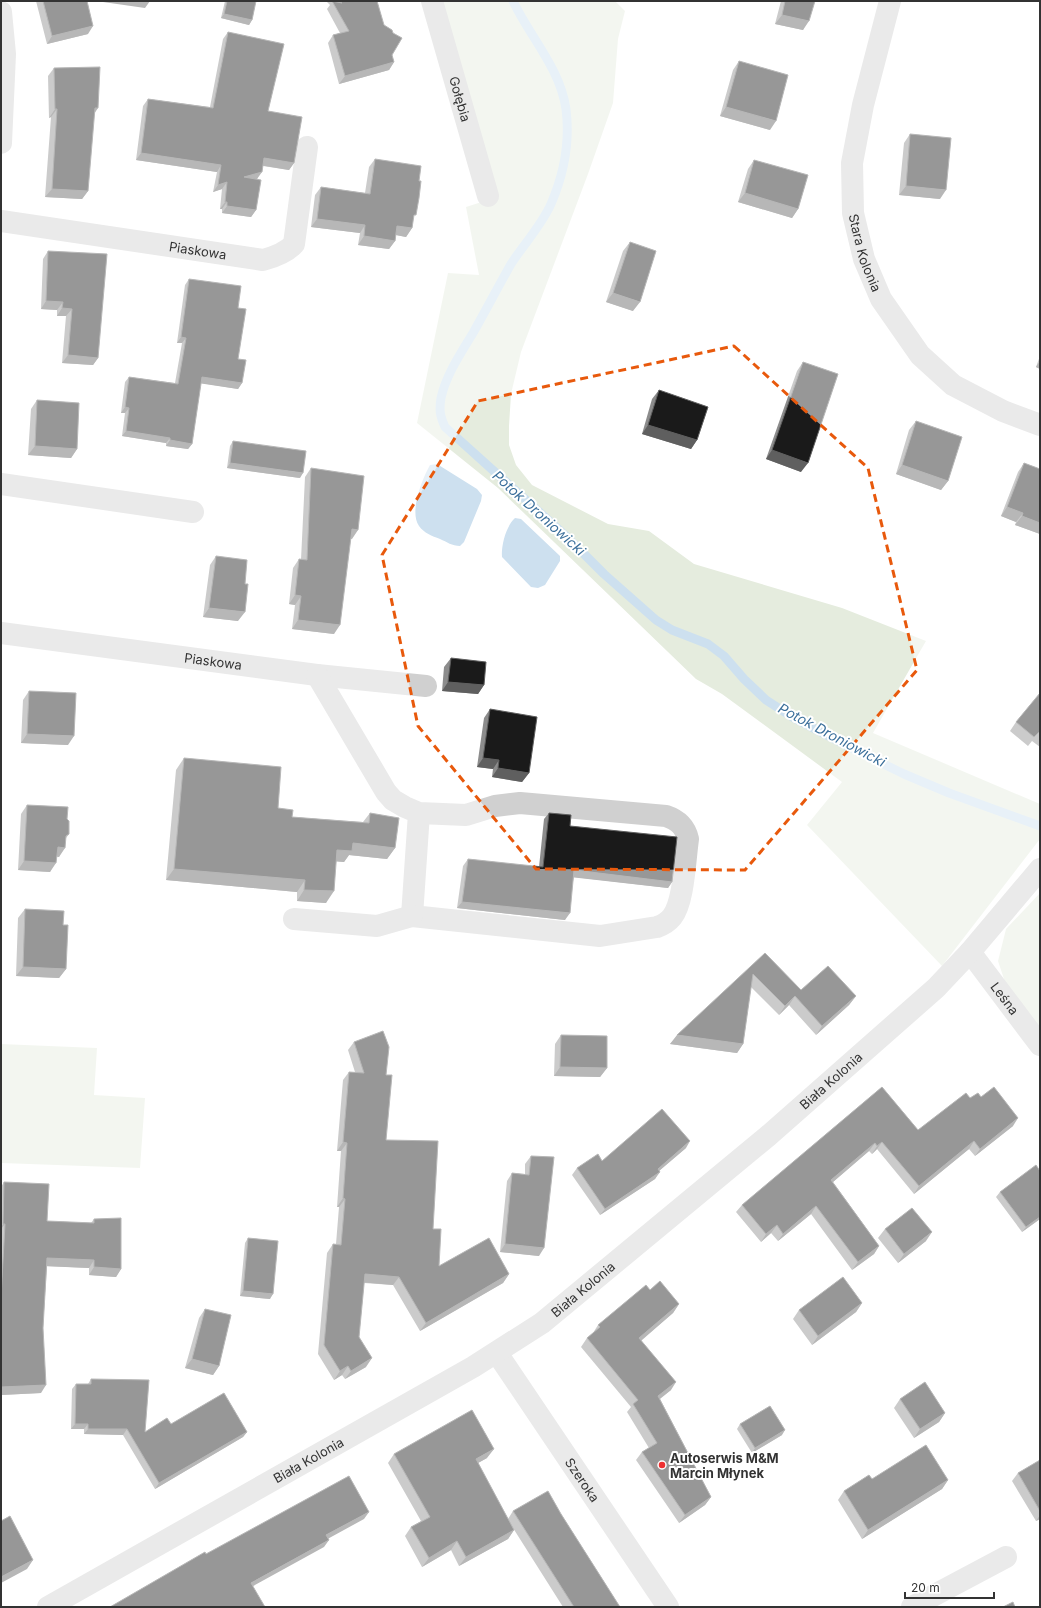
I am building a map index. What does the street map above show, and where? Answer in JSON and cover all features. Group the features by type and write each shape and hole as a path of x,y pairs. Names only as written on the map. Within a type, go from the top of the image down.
{"street":[{"name":"Gołębia","path":"432,1 488,196"},
{"name":"Stara Kolonia","path":"890,1 863,105 852,163 853,213 864,259 881,299 920,355 953,385 1003,412 1040,425"},
{"path":"1,143 5,54 2,19"},
{"name":"Piaskowa","path":"1,221 263,260 272,258 289,249 294,244 307,147"},
{"path":"1,484 193,512"},
{"name":"Piaskowa","path":"1,633 317,675 426,686"},
{"path":"294,919 377,926 412,916 600,936 657,927 665,924 672,918 679,905 688,839 678,821 666,816 520,803 495,806 466,815 420,813 405,807 393,800 386,792 317,675"},
{"path":"412,916 420,813"},
{"name":"Biała Kolonia","path":"48,1607 497,1353 542,1323 567,1304 768,1136 936,988 970,952 1040,869"},
{"name":"Leśna","path":"970,952 1040,1045"},
{"name":"Szeroka","path":"497,1353 668,1607"},
{"path":"912,1607 1006,1557"}],"highlighted area":[{"path":"734,346 868,468 917,670 745,870 536,869 418,726 382,555 478,401"}],"shaded area":[{"path":"442,1 615,1 625,11 618,39 613,103 521,352 511,394 509,426 509,445 516,465 532,485 608,524 649,531 694,564 842,608 926,641 873,733 1040,804 1040,839 942,966 807,825 842,782 722,694 696,679 498,488 417,423 448,273 479,275 466,207 497,197"},
{"path":"1040,893 1040,1029 1008,991 998,961 1006,929"},
{"path":"1,1044 97,1048 94,1095 145,1098 140,1168 1,1163"}],"water":[{"path":"437,464 477,489 482,495 481,501 464,542 460,546 452,545 428,534 423,531 416,520 416,504 420,487 430,465"},
{"path":"515,518 521,519 560,556 560,561 545,585 538,588 531,587 502,557 502,547 505,536 509,526"}],"building":[{"path":"43,1 87,1 93,26 52,36"},
{"path":"227,1 256,1 252,20 224,14"},
{"path":"332,1 342,3 339,1 377,1 384,25 392,30 393,33 402,38 392,55 394,62 345,76 333,35 349,31"},
{"path":"785,1 815,1 809,21 782,15"},
{"path":"228,32 284,44 268,111 302,117 294,163 264,158 262,172 244,177 261,180 256,210 227,206 227,202 225,202 227,182 218,185 221,165 141,153 148,99 213,108"},
{"path":"739,61 788,75 776,121 726,107"},
{"path":"100,67 98,108 95,108 88,191 52,189 57,109 55,109 54,68"},
{"path":"910,134 951,138 946,190 906,186"},
{"path":"375,159 421,166 419,198 412,228 397,226 395,241 364,236 365,225 317,219 321,187 370,194"},
{"path":"754,160 808,175 798,209 745,193"},
{"path":"630,242 656,251 640,302 613,293"},
{"path":"48,251 107,254 98,358 68,355 72,309 62,308 63,302 46,301"},
{"path":"189,279 241,286 238,308 246,309 238,359 246,360 242,383 202,377 192,444 170,440 170,438 126,431 129,408 125,407 129,377 178,384 186,338 181,337"},
{"path":"803,362 838,374 808,463 772,450"},
{"path":"659,390 708,407 697,440 648,425"},
{"path":"37,400 79,403 77,449 35,446"},
{"path":"916,421 962,437 948,481 902,465"},
{"path":"233,441 306,451 303,473 230,463"},
{"path":"1024,463 1040,469 1040,523 1022,516 1023,513 1007,507"},
{"path":"311,468 364,476 358,530 352,529 340,625 298,620 301,596 295,595 299,559 307,560"},
{"path":"216,556 247,560 245,584 248,584 245,612 209,608"},
{"path":"451,658 486,662 484,685 448,682"},
{"path":"29,691 76,693 74,736 27,734"},
{"path":"1040,693 1040,733 1039,732 1034,737 1016,722"},
{"path":"490,709 537,717 529,773 498,768 499,760 483,758"},
{"path":"184,758 281,767 278,808 293,810 292,817 369,823 370,813 399,818 395,848 353,843 352,851 337,850 334,891 304,890 305,880 174,869"},
{"path":"27,805 68,807 67,819 69,821 69,834 66,836 65,848 58,847 56,863 24,861"},
{"path":"549,813 571,815 570,826 677,837 672,882 574,870 570,913 462,902 468,859 543,867"},
{"path":"25,909 64,911 63,925 68,925 66,969 23,967"},
{"path":"765,953 801,990 828,966 856,996 822,1026 795,996 785,1006 753,974 743,1044 677,1035"},
{"path":"383,1031 389,1047 386,1075 392,1075 386,1140 438,1141 433,1229 441,1229 439,1266 489,1238 509,1274 426,1323 399,1277 365,1274 359,1337 372,1358 351,1371 348,1366 340,1371 324,1345 333,1244 341,1245 345,1199 343,1198 347,1143 343,1142 349,1072 364,1073 354,1042"},
{"path":"561,1035 607,1036 607,1068 560,1067"},
{"path":"882,1087 918,1130 966,1093 970,1098 978,1093 981,1097 994,1087 1018,1118 980,1149 974,1141 919,1186 882,1142 877,1146 875,1143 831,1180 879,1246 858,1262 816,1206 783,1234 777,1225 766,1234 742,1205"},
{"path":"662,1109 690,1141 658,1169 660,1172 605,1209 577,1168 598,1154 602,1161"},
{"path":"531,1156 554,1157 544,1248 505,1244 512,1173 529,1175"},
{"path":"1036,1165 1040,1171 1040,1217 1026,1227 1000,1192"},
{"path":"4,1182 49,1184 47,1221 94,1223 94,1219 121,1218 121,1269 94,1267 94,1260 47,1258 43,1328 46,1385 1,1387 1,1297 5,1224 3,1224"},
{"path":"912,1208 932,1232 904,1254 885,1229"},
{"path":"248,1238 278,1241 273,1294 243,1291"},
{"path":"843,1277 862,1303 818,1336 799,1310"},
{"path":"660,1281 679,1304 639,1338 676,1382 658,1396 711,1497 685,1515 642,1452 657,1443 633,1404 638,1400 587,1338 600,1327 598,1325 646,1285 650,1290"},
{"path":"205,1309 231,1315 219,1366 192,1359"},
{"path":"91,1379 149,1380 145,1432 167,1418 171,1424 224,1393 247,1432 159,1483 127,1429 88,1429 88,1424 75,1424 76,1384 91,1384"},
{"path":"925,1382 945,1413 920,1429 900,1399"},
{"path":"770,1406 785,1430 755,1448 740,1424"},
{"path":"472,1410 494,1449 476,1459 514,1530 466,1557 457,1541 429,1558 411,1527 430,1517 394,1454"},
{"path":"926,1445 948,1480 868,1530 844,1491 869,1475 872,1479"},
{"path":"1040,1460 1040,1511 1018,1473"},
{"path":"349,1476 369,1512 326,1535 329,1540 251,1583 265,1607 110,1607 205,1552 206,1554"},
{"path":"548,1491 620,1607 574,1607 513,1511"},
{"path":"10,1516 33,1560 1,1577 1,1521"},
{"path":"1013,1602 1015,1607 1003,1607"}],"waterway":[{"name":"Potok Droniowicki","path":"513,1 551,66 563,94 567,121 565,157 556,193 547,212 511,264 454,364 446,381 440,406 441,416 445,427 656,620 672,630 708,644 724,656 744,679 766,700 794,718 904,774 949,793 1040,826"}],"place":[{"name":"Autoserwis M&M Marcin Młynek","path":"662,1465"}]}
